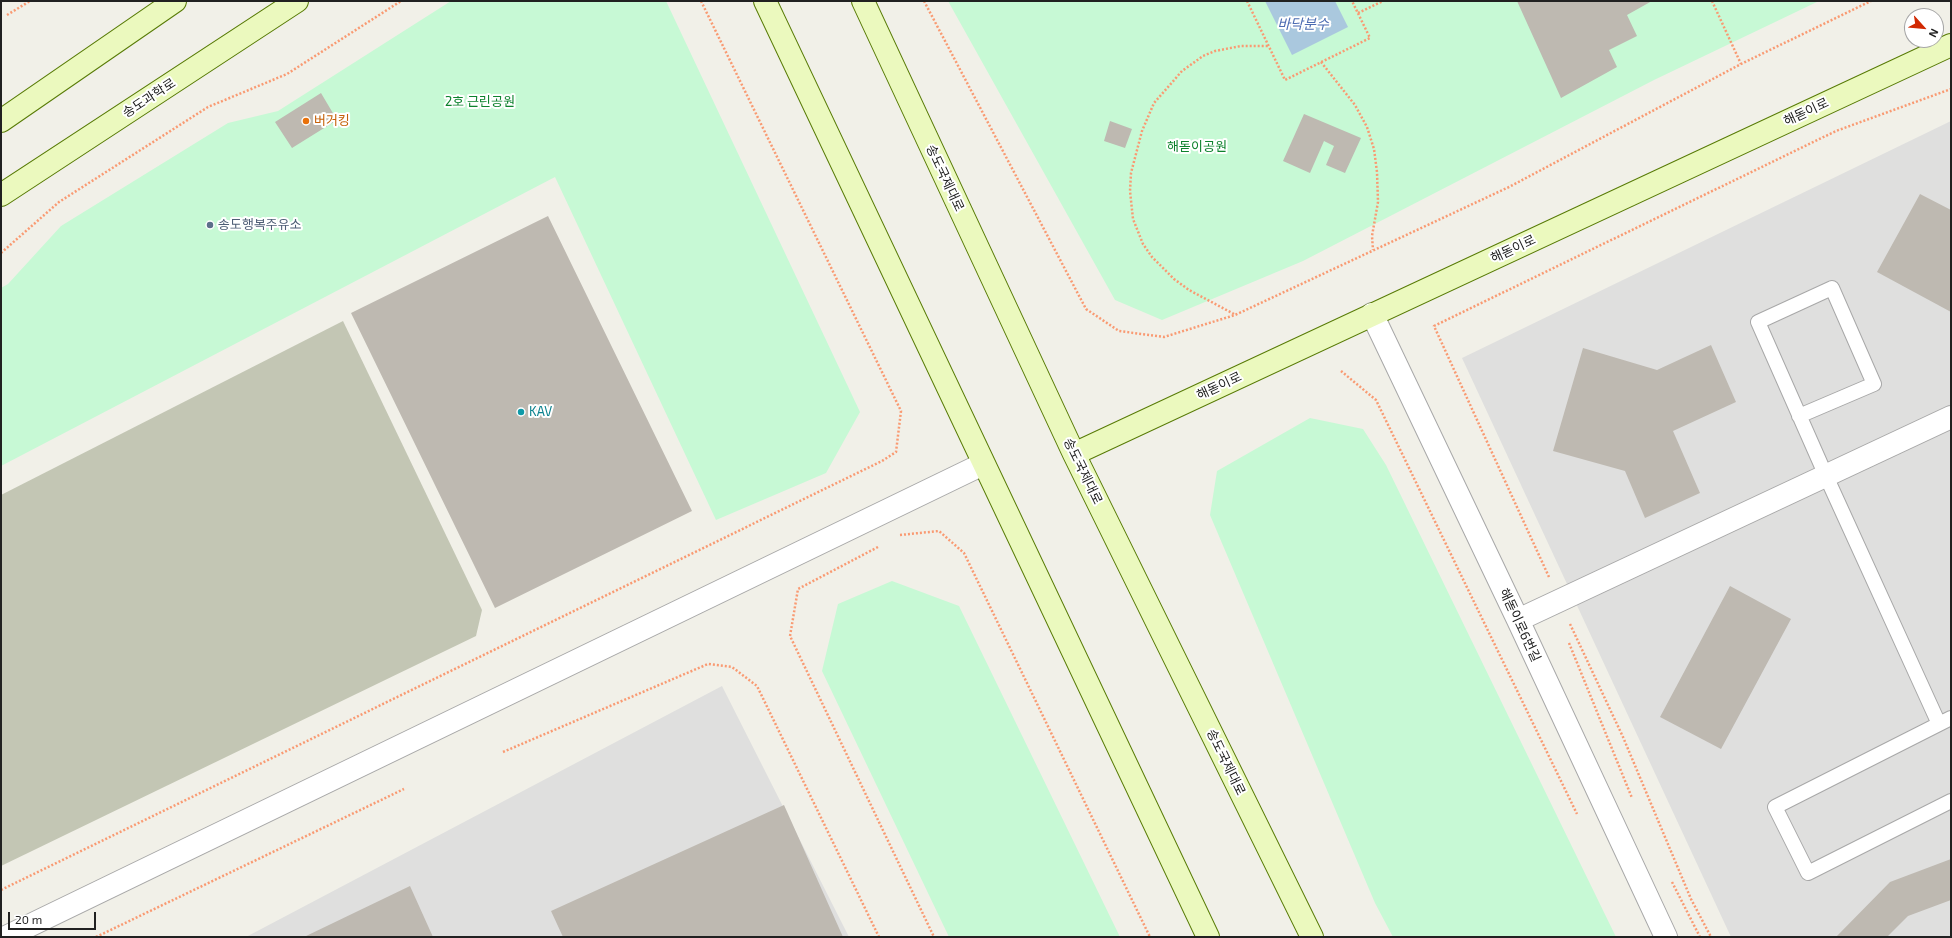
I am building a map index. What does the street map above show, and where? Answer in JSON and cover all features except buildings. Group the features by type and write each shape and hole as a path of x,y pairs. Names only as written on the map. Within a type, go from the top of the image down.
{"main road":[{"path":"1,121 175,1"},
{"name":"송도과학로","path":"1,195 297,1"},
{"path":"765,1 1208,937"},
{"name":"송도국제대로","path":"863,1 1074,454 1312,937"},
{"name":"해돋이로","path":"1074,454 1951,45"}],"street":[{"name":"해돋이로6번길","path":"1372,314 1518,620 1666,937"},
{"path":"1518,620 1951,417"},
{"path":"6,937 984,464"}],"lane":[{"path":"1799,416 1874,384 1832,288 1758,322 1799,416 1826,476 1945,721 1775,807 1808,873 1951,800"}],"path":[{"path":"7,15 30,1"},
{"path":"1,254 59,202 208,107 287,74 401,1"},
{"path":"1,890 876,464 896,452 901,411 701,1"},
{"path":"924,1 1086,309 1119,331 1164,337 1235,314 1509,187 1741,64 1871,1"},
{"path":"1247,1 1285,80 1370,38 1352,1"},
{"path":"1358,13 1383,1"},
{"path":"1712,1 1741,64"},
{"path":"1235,314 1189,290 1174,279 1152,257 1143,244 1133,219 1130,191 1132,173 1142,131 1154,103 1182,71 1203,56 1215,51 1241,46 1269,46"},
{"path":"1322,62 1355,105 1367,127 1374,149 1377,172 1378,202 1372,236 1373,250"},
{"path":"1550,580 1434,326 1836,131 1951,89"},
{"path":"1341,371 1376,400 1578,817"},
{"path":"898,536 939,531 964,553 1150,937"},
{"path":"878,546 798,590 790,636 934,937"},
{"path":"1567,616 1623,737 1691,899 1711,937"},
{"path":"1569,643 1635,804"},
{"path":"503,752 708,664 732,667 757,686 879,937"},
{"path":"96,937 404,789"},
{"path":"1668,875 1700,937"}],"shaded area":[{"path":"1951,121 1951,937 1731,937 1462,358"},
{"path":"343,321 482,610 476,636 1,866 1,495"},
{"path":"722,686 849,937 246,937"}],"green space":[{"name":"2호 근린공원","path":"451,1 666,1 860,412 826,473 716,520 555,177 1,466 1,288 8,284 61,226 228,123 278,111"},
{"name":"해돋이공원","path":"948,1 1819,1 1654,80 1303,261 1162,320 1115,300"},
{"path":"1310,418 1363,429 1386,465 1616,937 1393,937 1375,903 1210,515 1217,471"},
{"path":"892,581 959,606 1120,937 949,937 822,671 838,604"}],"water":[{"name":"바닥분수","path":"1265,1 1335,1 1348,27 1292,55"}],"place":[{"name":"버거킹","path":"306,121"},
{"name":"송도행복주유소","path":"210,225"},
{"name":"KAV","path":"521,412"}]}
